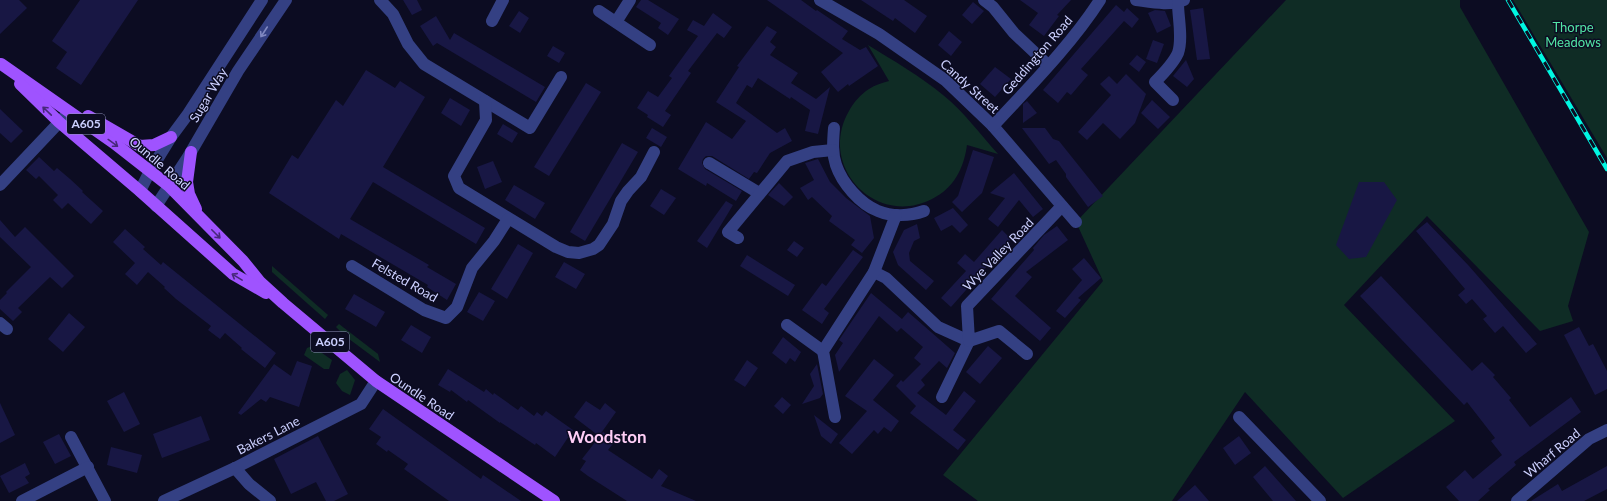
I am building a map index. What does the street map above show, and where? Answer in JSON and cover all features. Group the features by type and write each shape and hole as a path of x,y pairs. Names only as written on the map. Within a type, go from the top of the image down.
{"main road":[{"path":"1,63 70,106 140,146 154,145 171,137"},
{"name":"Oundle Road","path":"1,63 114,143 169,186 243,261 260,282 376,381 554,501"},
{"name":"Oundle Road","path":"1,63 59,122 140,191 233,274 283,303"},
{"path":"191,152 187,182 189,194 201,219"}],"street":[{"name":"Sugar Way","path":"140,191 150,171 171,137 188,114 262,0"},
{"name":"Sugar Way","path":"156,206 191,152 238,70 286,0"},
{"path":"380,0 393,14 408,44 424,64 530,128 561,78"},
{"path":"492,21 503,0"},
{"path":"616,22 630,0"},
{"name":"Candy Street","path":"820,0 879,34 945,80 994,126 1076,222"},
{"path":"984,0 993,7 1014,33 1048,65"},
{"name":"Geddington Road","path":"994,126 1091,15 1100,0"},
{"path":"1136,0 1154,3 1182,1 1178,52 1169,67 1155,82 1173,100"},
{"path":"599,11 650,45"},
{"path":"485,101 486,120 454,176 459,188 556,247 568,252 579,253 593,249 599,245 613,224 621,201 641,177 654,152"},
{"path":"0,185 69,112"},
{"path":"834,128 833,150 836,166 846,184 861,200 878,211 896,215 924,211"},
{"path":"738,238 728,232 787,161 813,152 833,150"},
{"path":"709,163 759,193"},
{"name":"Wye Valley Road","path":"969,341 967,306 1062,206"},
{"path":"835,418 823,351 874,272 896,215"},
{"name":"Felsted Road","path":"352,266 424,310 446,318 457,307 472,268 494,241 508,218"},
{"path":"874,272 886,278 938,327 969,341 999,331 1027,354"},
{"path":"787,325 823,351"},
{"path":"942,397 969,341"},
{"name":"Bakers Lane","path":"164,501 235,468 361,404 376,381"},
{"path":"1239,417 1320,501"},
{"name":"Wharf Road","path":"1517,501 1589,439 1607,430"},
{"path":"71,437 105,501"},
{"path":"22,501 88,467"},
{"path":"235,468 249,484 270,501"}],"green space":[{"path":"1286,0 1460,0 1460,7 1589,232 1568,306 1573,321 1540,331 1427,216 1344,305 1455,421 1343,498 1245,392 1172,501 978,501 943,475 1103,281 1076,222"},
{"name":"Thorpe Meadows","path":"1513,0 1607,0 1607,158"},
{"path":"868,45 916,75 943,95 965,116 998,154 967,145 963,162 952,183 932,199 911,206 891,205 873,198 858,186 846,171 841,152 841,132 849,111 863,93 879,84 889,81"},
{"path":"272,266 328,315 325,319 272,272"},
{"path":"339,324 378,354 380,362 345,336 336,327"},
{"path":"312,346 332,360 329,369 324,369 304,355 307,348"},
{"path":"347,370 355,380 350,395 342,391 336,383 340,374"}],"building":[{"path":"0,0 19,0 27,8 0,34"},
{"path":"80,0 138,0 81,85 56,68 67,52 52,41"},
{"path":"403,0 417,0 422,10 412,15"},
{"path":"641,0 648,0 679,19 668,35 658,28 661,23 636,7"},
{"path":"767,0 801,0 848,31 842,39 860,50 866,47 878,66 849,86 848,84 838,92 821,72 843,53"},
{"path":"861,0 904,0 927,16 915,33 895,18 893,21"},
{"path":"1020,0 1071,0 1057,15 1059,16 1044,36 1029,25 1038,13"},
{"path":"973,2 984,11 972,24 962,15"},
{"path":"1116,5 1124,12 1127,8 1139,19 1132,28 1124,21 1081,69 1088,75 1071,95 1067,92 1058,103 1043,90"},
{"path":"1203,8 1210,59 1197,60 1190,10"},
{"path":"1155,10 1165,11 1171,26 1157,33 1148,13"},
{"path":"519,11 529,18 520,33 509,26"},
{"path":"713,13 732,27 724,38 717,33 688,71 691,73 665,111 671,115 663,127 647,117 648,115 637,108 648,91 658,97 672,78 669,76 698,36 687,30 693,20 704,26"},
{"path":"436,16 450,40 454,33 545,87 536,102 437,43 433,46 420,26"},
{"path":"767,26 777,32 770,42 776,47 770,55 798,73 791,83 816,99 830,87 818,134 805,131 810,110 758,78 752,88 747,85 736,103 777,133 785,128 792,141 770,153 757,173 754,172 749,179 712,156 706,156 703,159 702,163 705,169 742,191 736,201 707,183 706,186 678,169 706,122 732,139 746,121 716,102 739,67 737,66"},
{"path":"949,31 962,42 951,56 938,45"},
{"path":"1153,40 1164,44 1157,63 1146,59"},
{"path":"553,46 565,53 559,63 547,56"},
{"path":"1137,55 1146,62 1139,72 1129,64"},
{"path":"1186,60 1194,79 1187,87 1173,76"},
{"path":"995,67 1011,79 995,97 980,84"},
{"path":"366,70 395,88 400,81 425,97 383,167 485,228 476,244 373,182 350,219 429,265 427,267 456,284 447,300 427,287 428,285 341,234 339,239 269,193 292,155 298,159 336,100 343,106"},
{"path":"1126,74 1146,94 1135,123 1120,139 1103,123 1087,140 1078,132 1111,95 1100,84 1109,76 1117,84"},
{"path":"586,83 601,92 549,176 534,167"},
{"path":"450,98 470,110 461,126 441,113"},
{"path":"1152,100 1170,117 1158,129 1141,113"},
{"path":"1027,101 1037,113 1023,123 1023,104"},
{"path":"0,109 23,131 11,143 0,133"},
{"path":"503,124 518,133 512,143 497,134"},
{"path":"652,128 667,137 661,147 646,138"},
{"path":"1022,128 1045,128 1053,139 1059,141 1103,196 1088,207 1066,177 1066,174 1056,160 1049,164"},
{"path":"622,143 638,152 585,241 570,232"},
{"path":"973,150 994,157 982,193 962,212 952,202 958,196"},
{"path":"39,157 54,171 57,168 103,211 91,224 68,203 62,209 53,200 58,195 39,176 36,179 26,170"},
{"path":"818,159 830,182 846,198 870,216 874,238 862,253 851,245 855,240 829,221 832,216 812,197 808,200 800,188 814,180 805,163"},
{"path":"493,161 502,182 485,189 477,167"},
{"path":"1014,173 1043,209 1033,217 1019,200 998,227 988,219 1005,198 990,193"},
{"path":"1359,182 1384,182 1397,200 1366,257 1349,259 1336,245"},
{"path":"779,183 793,197 784,206 768,195"},
{"path":"514,185 545,203 535,219 505,200"},
{"path":"661,189 676,198 664,215 650,206"},
{"path":"726,201 733,205 707,248 697,241"},
{"path":"953,208 968,225 960,233 952,225 941,231 934,218"},
{"path":"0,220 15,237 25,227 74,276 62,288 50,277 18,308 22,312 13,321 0,309 0,300 31,267 0,237"},
{"path":"1427,222 1469,266 1537,344 1526,353 1503,326 1495,333 1483,319 1487,316 1472,299 1466,304 1458,295 1465,289 1416,231"},
{"path":"917,224 920,238 914,241 909,253 910,261 934,281 926,290 898,265 893,252 904,230"},
{"path":"1057,226 1068,240 1026,272 1032,277 1015,296 1051,328 1040,341 991,299 1034,250 1033,248 1044,235"},
{"path":"125,229 145,247 143,249 161,265 163,262 276,353 265,368 241,349 242,348 225,333 220,339 208,330 211,326 176,299 148,272 137,285 125,274 135,263 113,242"},
{"path":"1002,230 1011,239 951,307 941,298 966,271 957,263 965,254 974,262"},
{"path":"794,241 804,248 797,257 787,250"},
{"path":"518,244 533,253 507,299 491,289"},
{"path":"853,250 863,257 824,309 829,313 822,324 802,310 822,283 826,286"},
{"path":"747,255 795,285 788,296 740,266"},
{"path":"1084,258 1101,278 1078,298 1081,300 1065,318 1056,311 1082,280 1072,269"},
{"path":"564,262 585,274 576,289 555,277"},
{"path":"1381,276 1472,371 1482,362 1495,375 1493,377 1511,398 1509,400 1530,427 1571,397 1581,412 1514,462 1516,465 1488,489 1490,490 1478,501 1459,501 1446,487 1465,470 1473,479 1502,455 1491,441 1495,438 1467,402 1464,405 1360,296"},
{"path":"479,292 495,301 483,321 467,312"},
{"path":"871,293 902,319 908,312 955,353 947,368 939,361 921,380 925,385 917,393 946,415 964,391 976,401 953,430 966,440 958,450 910,413 916,406 896,386 901,380 903,382 921,364 914,358 923,347 901,328 897,332 879,316 839,372 835,355 843,343 839,340"},
{"path":"354,294 385,312 376,327 345,309"},
{"path":"69,313 85,327 63,352 48,339"},
{"path":"411,325 431,337 422,353 401,340"},
{"path":"1579,327 1589,346 1593,344 1607,371 1607,389 1595,395 1564,335"},
{"path":"783,337 801,352 795,362 790,358 786,364 772,353"},
{"path":"988,346 1002,358 980,384 966,372"},
{"path":"874,359 894,375 873,400 899,421 891,432 884,427 878,434 874,430 852,454 839,443 867,411 845,396"},
{"path":"747,360 758,368 745,387 734,380"},
{"path":"297,361 312,366 299,407 270,397 266,402 261,399 241,415 238,413 274,364 291,376"},
{"path":"817,364 823,394 820,398 802,404 814,386 810,374"},
{"path":"448,369 484,392 486,389 493,395 494,393 518,410 521,406 534,416 537,412 542,416 546,411 573,430 555,457 536,443 535,445 500,423 468,400 467,402 451,390 450,392 438,385"},
{"path":"124,392 140,424 124,432 107,401"},
{"path":"782,397 791,405 783,414 774,406"},
{"path":"586,401 600,410 605,403 616,412 599,436 574,417"},
{"path":"0,403 15,435 0,443"},
{"path":"383,409 481,479 483,475 521,501 449,501 404,469 408,464 388,450 387,452 376,444 381,437 369,429"},
{"path":"814,415 838,434 831,444 821,436"},
{"path":"201,416 210,440 162,458 153,434"},
{"path":"603,432 615,441 608,450 652,479 659,469 668,476 661,486 696,501 627,501 588,476 580,470 586,461 582,459"},
{"path":"59,434 71,456 55,464 43,442"},
{"path":"318,436 348,494 334,501 326,501 316,482 291,494 274,459"},
{"path":"1239,436 1251,453 1235,465 1223,448"},
{"path":"111,447 142,455 137,473 107,465"},
{"path":"25,463 30,474 25,477 29,483 9,493 0,476"},
{"path":"1265,466 1296,501 1273,501 1253,477"},
{"path":"1607,466 1607,489 1584,501 1531,501 1558,484 1562,491"},
{"path":"1195,485 1209,501 1177,501"}],"railway":[{"path":"1508,0 1607,169"}],"district":[{"name":"Woodston","path":"607,437"}]}
